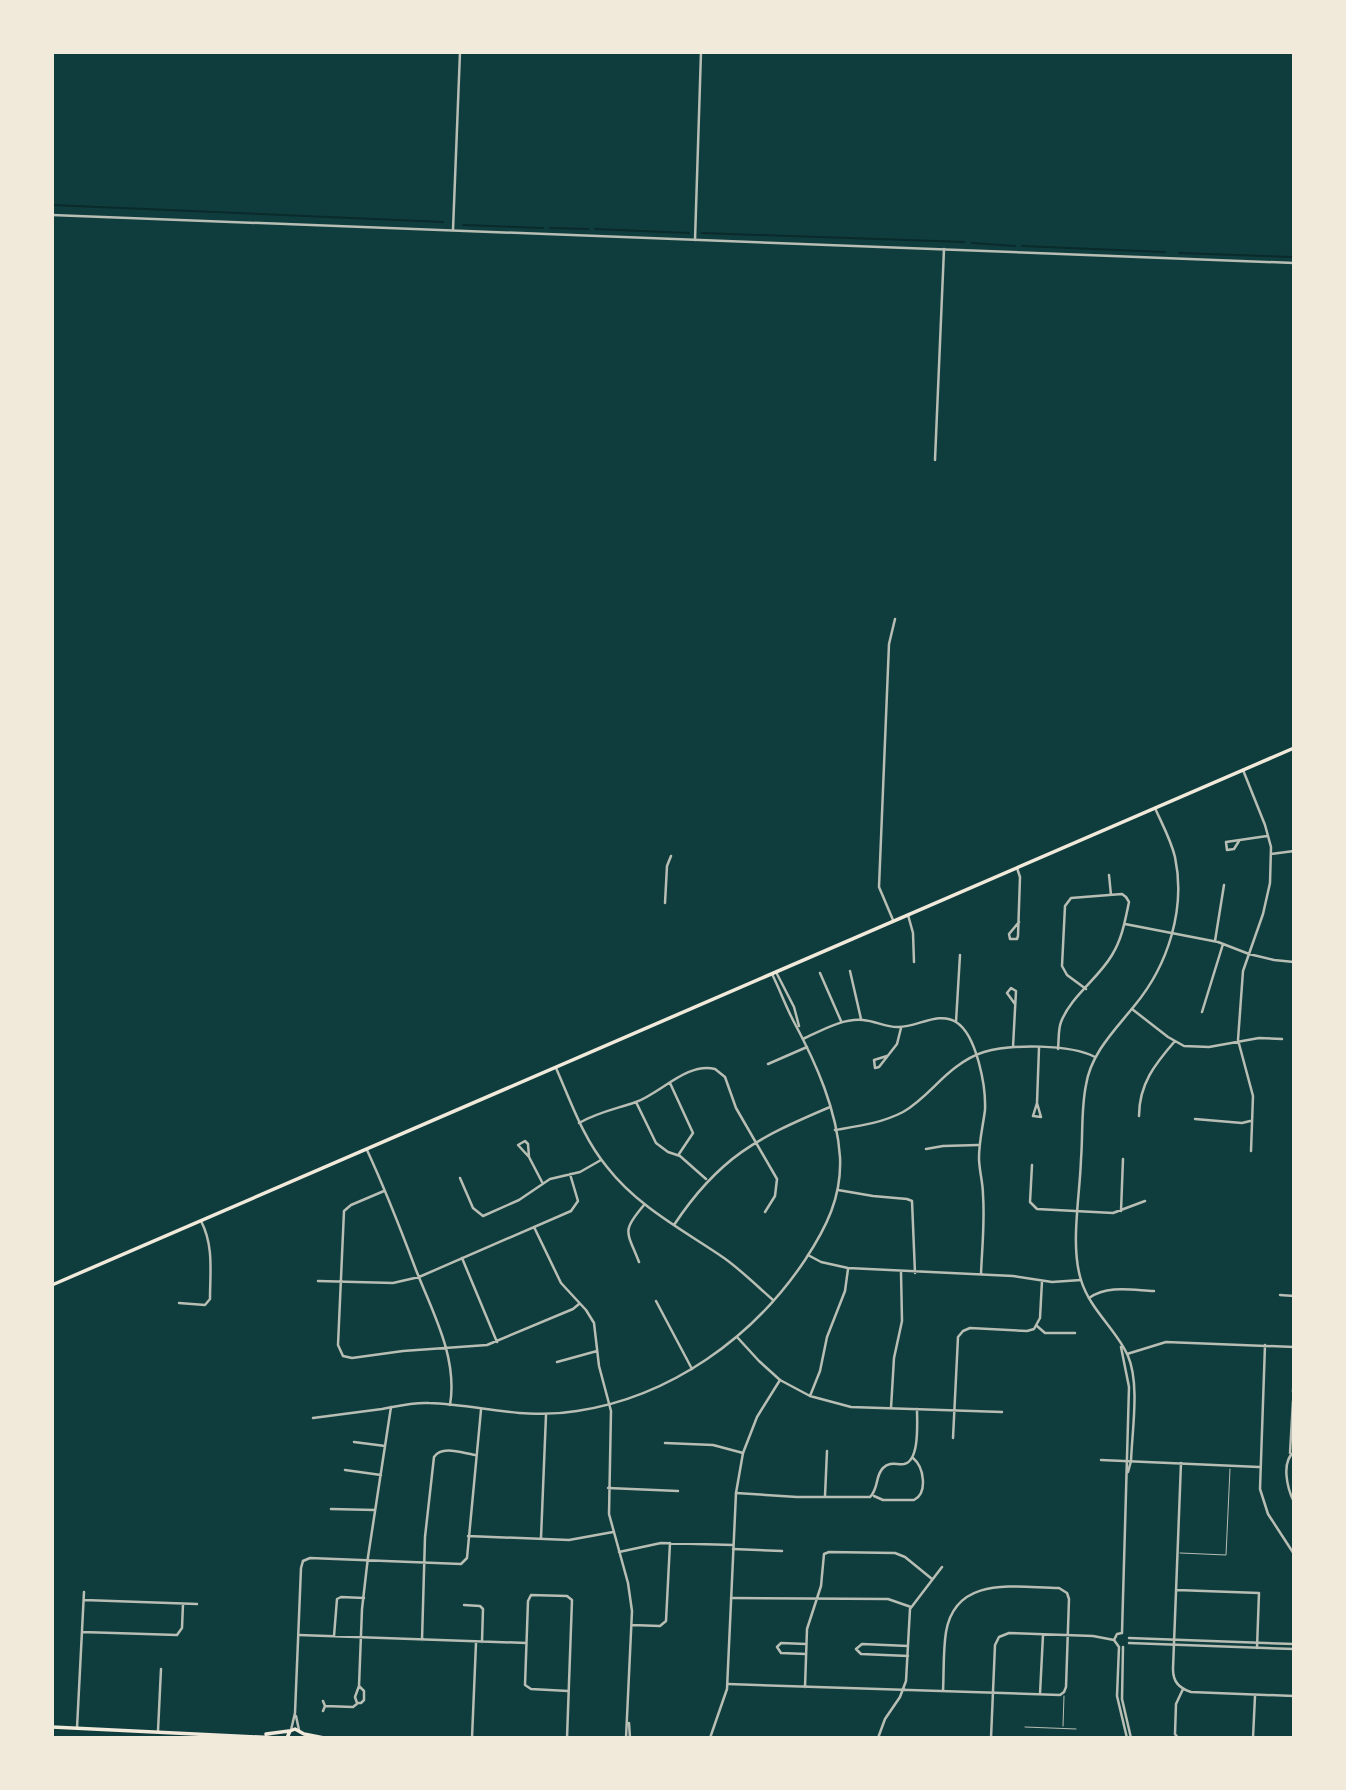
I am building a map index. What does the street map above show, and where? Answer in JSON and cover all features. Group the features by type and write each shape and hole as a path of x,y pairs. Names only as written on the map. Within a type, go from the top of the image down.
{"main road":[{"path":"52,1285 1293,748"},
{"path":"52,1727 278,1738"},
{"path":"256,1735 291,1730 324,1738"},
{"path":"287,1738 291,1730"}],"street":[{"path":"453,230 460,52"},
{"path":"695,240 701,52"},
{"path":"52,215 1293,263"},
{"path":"935,460 944,249"},
{"path":"894,921 879,887 889,644 895,619"},
{"path":"1243,770 1268,835 1271,854 1270,883 1263,914 1243,971 1238,1040 1253,1096 1251,1151"},
{"path":"1155,808 1175,857 1178,886 1172,933 1159,970 1095,1057 1089,1072 1084,1095 1077,1258 1081,1280 1089,1298 1126,1355 1129,1461 1122,1633 1129,1640 1293,1647"},
{"path":"1239,841 1268,835"},
{"path":"1271,854 1293,851"},
{"path":"666,903 667,866 671,856"},
{"path":"1017,868 1020,877 1019,922 1017,939 1010,939 1009,934 1019,922"},
{"path":"1108,875 1111,895"},
{"path":"1214,941 1224,885"},
{"path":"1058,1049 1060,1024 1111,957 1125,923 1129,902 1122,894 1071,898 1065,906 1062,966 1067,975 1086,989"},
{"path":"908,915 913,933 914,962"},
{"path":"1125,923 1214,941 1274,960 1293,961"},
{"path":"1202,1012 1223,944"},
{"path":"956,1022 960,955"},
{"path":"850,971 861,1020"},
{"path":"313,1418 418,1403 546,1415 585,1410 642,1393 692,1369 737,1337 774,1301 808,1255 829,1218 838,1190 839,1156 831,1107 799,1030 794,1007 774,973"},
{"path":"820,973 841,1023"},
{"path":"1013,1047 1015,1004"},
{"path":"1132,1009 1184,1046 1209,1047 1238,1040 1282,1039"},
{"path":"803,1039 841,1023 861,1020 901,1027 942,1018 956,1022 967,1034 976,1055 985,1101 979,1145 979,1170 984,1197 981,1275"},
{"path":"887,1056 897,1044 901,1027"},
{"path":"1139,1116 1143,1086 1155,1064 1175,1041"},
{"path":"768,1064 807,1047"},
{"path":"835,1130 874,1123 902,1112 922,1099 956,1067 976,1055 1013,1047 1084,1052 1095,1057"},
{"path":"1037,1103 1039,1048"},
{"path":"579,1123 607,1109 636,1102 701,1068 710,1067 719,1071 725,1077 736,1108 778,1184 775,1196 765,1212"},
{"path":"556,1068 579,1123 601,1160 618,1181 644,1205 730,1262 774,1301"},
{"path":"670,1083 693,1133 678,1155"},
{"path":"636,1102 656,1143 668,1152 678,1155 707,1180"},
{"path":"674,1225 707,1180 725,1163 755,1142 831,1107"},
{"path":"1195,1119 1242,1123 1252,1121"},
{"path":"926,1149 979,1145"},
{"path":"367,1150 446,1347 452,1381 450,1405"},
{"path":"528,1157 542,1182"},
{"path":"1121,1211 1123,1159"},
{"path":"460,1178 473,1208 483,1216 519,1199 542,1182 586,1170 601,1160"},
{"path":"1032,1165 1030,1202 1034,1208 1106,1213 1121,1211 1144,1201"},
{"path":"318,1281 393,1283 419,1277 571,1211 576,1206 577,1199 570,1174"},
{"path":"838,1190 912,1201 915,1273"},
{"path":"384,1191 351,1205 345,1212 338,1345 343,1356 352,1358 487,1345 573,1309 580,1303"},
{"path":"639,1262 627,1230 630,1221 644,1205"},
{"path":"179,1303 205,1306 210,1299 211,1247 208,1233 201,1221"},
{"path":"534,1227 557,1278 566,1291 580,1303 593,1323 602,1381 610,1404 608,1488 612,1532 630,1591 628,1738"},
{"path":"808,1255 821,1262 848,1268 1027,1277 1065,1283 1081,1280"},
{"path":"462,1258 497,1342"},
{"path":"810,1396 820,1371 827,1337 845,1291 848,1268"},
{"path":"891,1408 894,1358 902,1321 901,1271"},
{"path":"953,1437 957,1342 963,1331 971,1328 1027,1331 1037,1326 1042,1281"},
{"path":"1089,1298 1110,1289 1154,1292"},
{"path":"1280,1295 1293,1296"},
{"path":"656,1301 692,1369"},
{"path":"1037,1326 1045,1333 1075,1334"},
{"path":"737,1337 759,1362 780,1380 810,1396 842,1406 1002,1412"},
{"path":"1126,1355 1153,1344 1166,1342 1293,1347"},
{"path":"1265,1345 1259,1489 1263,1505 1293,1554"},
{"path":"557,1362 597,1351"},
{"path":"1293,1371 1293,1392"},
{"path":"710,1738 725,1699 727,1684 736,1493 743,1453 757,1417 780,1380"},
{"path":"1293,1401 1292,1452 1287,1478 1293,1502"},
{"path":"358,1703 355,1697 359,1686 368,1561 390,1407"},
{"path":"873,1495 879,1475 885,1466 906,1463 913,1458 917,1409"},
{"path":"291,1730 295,1713 303,1561 310,1558 464,1563 481,1410"},
{"path":"541,1539 546,1415"},
{"path":"354,1442 385,1446"},
{"path":"665,1443 713,1445 743,1453"},
{"path":"422,1640 427,1512 434,1455 443,1450 476,1455"},
{"path":"825,1496 827,1451"},
{"path":"736,1493 864,1498 873,1495 883,1500 919,1498 922,1468 913,1458"},
{"path":"1101,1460 1260,1467"},
{"path":"1181,1464 1173,1678 1183,1689 1196,1693 1293,1696"},
{"path":"345,1470 381,1475"},
{"path":"608,1488 678,1491"},
{"path":"331,1509 375,1510"},
{"path":"468,1536 584,1539 612,1532"},
{"path":"619,1552 670,1543 782,1551"},
{"path":"631,1625 660,1626 666,1621 670,1543"},
{"path":"1289,1546 1293,1543"},
{"path":"805,1687 808,1625 821,1581 822,1557 827,1552 898,1554 932,1579"},
{"path":"878,1738 885,1719 904,1690 911,1606 942,1567"},
{"path":"727,1684 993,1693 1062,1694 1066,1687 1067,1593 1061,1589 1002,1587 974,1593 957,1607 947,1627 943,1691"},
{"path":"1176,1590 1259,1593 1257,1645"},
{"path":"77,1728 85,1592"},
{"path":"567,1738 572,1603 569,1597 534,1594 529,1597 526,1687 568,1691"},
{"path":"334,1636 337,1599 364,1598"},
{"path":"731,1598 888,1600 911,1606"},
{"path":"84,1600 197,1604"},
{"path":"82,1632 177,1635 182,1628 183,1604"},
{"path":"464,1605 480,1606 483,1609 482,1642"},
{"path":"991,1738 997,1639 1006,1633 1068,1636 1114,1640 1121,1647"},
{"path":"1114,1640 1117,1634 1122,1633"},
{"path":"299,1635 526,1643"},
{"path":"1040,1694 1043,1635"},
{"path":"1129,1640 1121,1647 1117,1696 1129,1738"},
{"path":"472,1738 476,1642"},
{"path":"806,1644 781,1643 778,1647 781,1653 806,1654"},
{"path":"908,1646 862,1644 856,1649 860,1654 908,1656"},
{"path":"878,1644 878,1655"},
{"path":"158,1731 161,1670"},
{"path":"325,1706 353,1707 363,1702 364,1691 359,1686"},
{"path":"1178,1738 1175,1734 1176,1704 1183,1689"},
{"path":"1253,1738 1255,1695"},
{"path":"323,1702 323,1711"},
{"path":"295,1713 301,1734"}],"lane":[{"path":"1178,1553 1226,1555 1230,1465"},
{"path":"1062,1694 1063,1729"},
{"path":"1025,1727 1076,1729"}],"waterway":[{"path":"52,205 443,222"},
{"path":"463,225 543,228"},
{"path":"550,228 588,229"},
{"path":"595,229 689,233"},
{"path":"702,233 964,242"},
{"path":"972,243 1015,246"},
{"path":"1022,246 1165,252"},
{"path":"1179,253 1294,257"}]}
